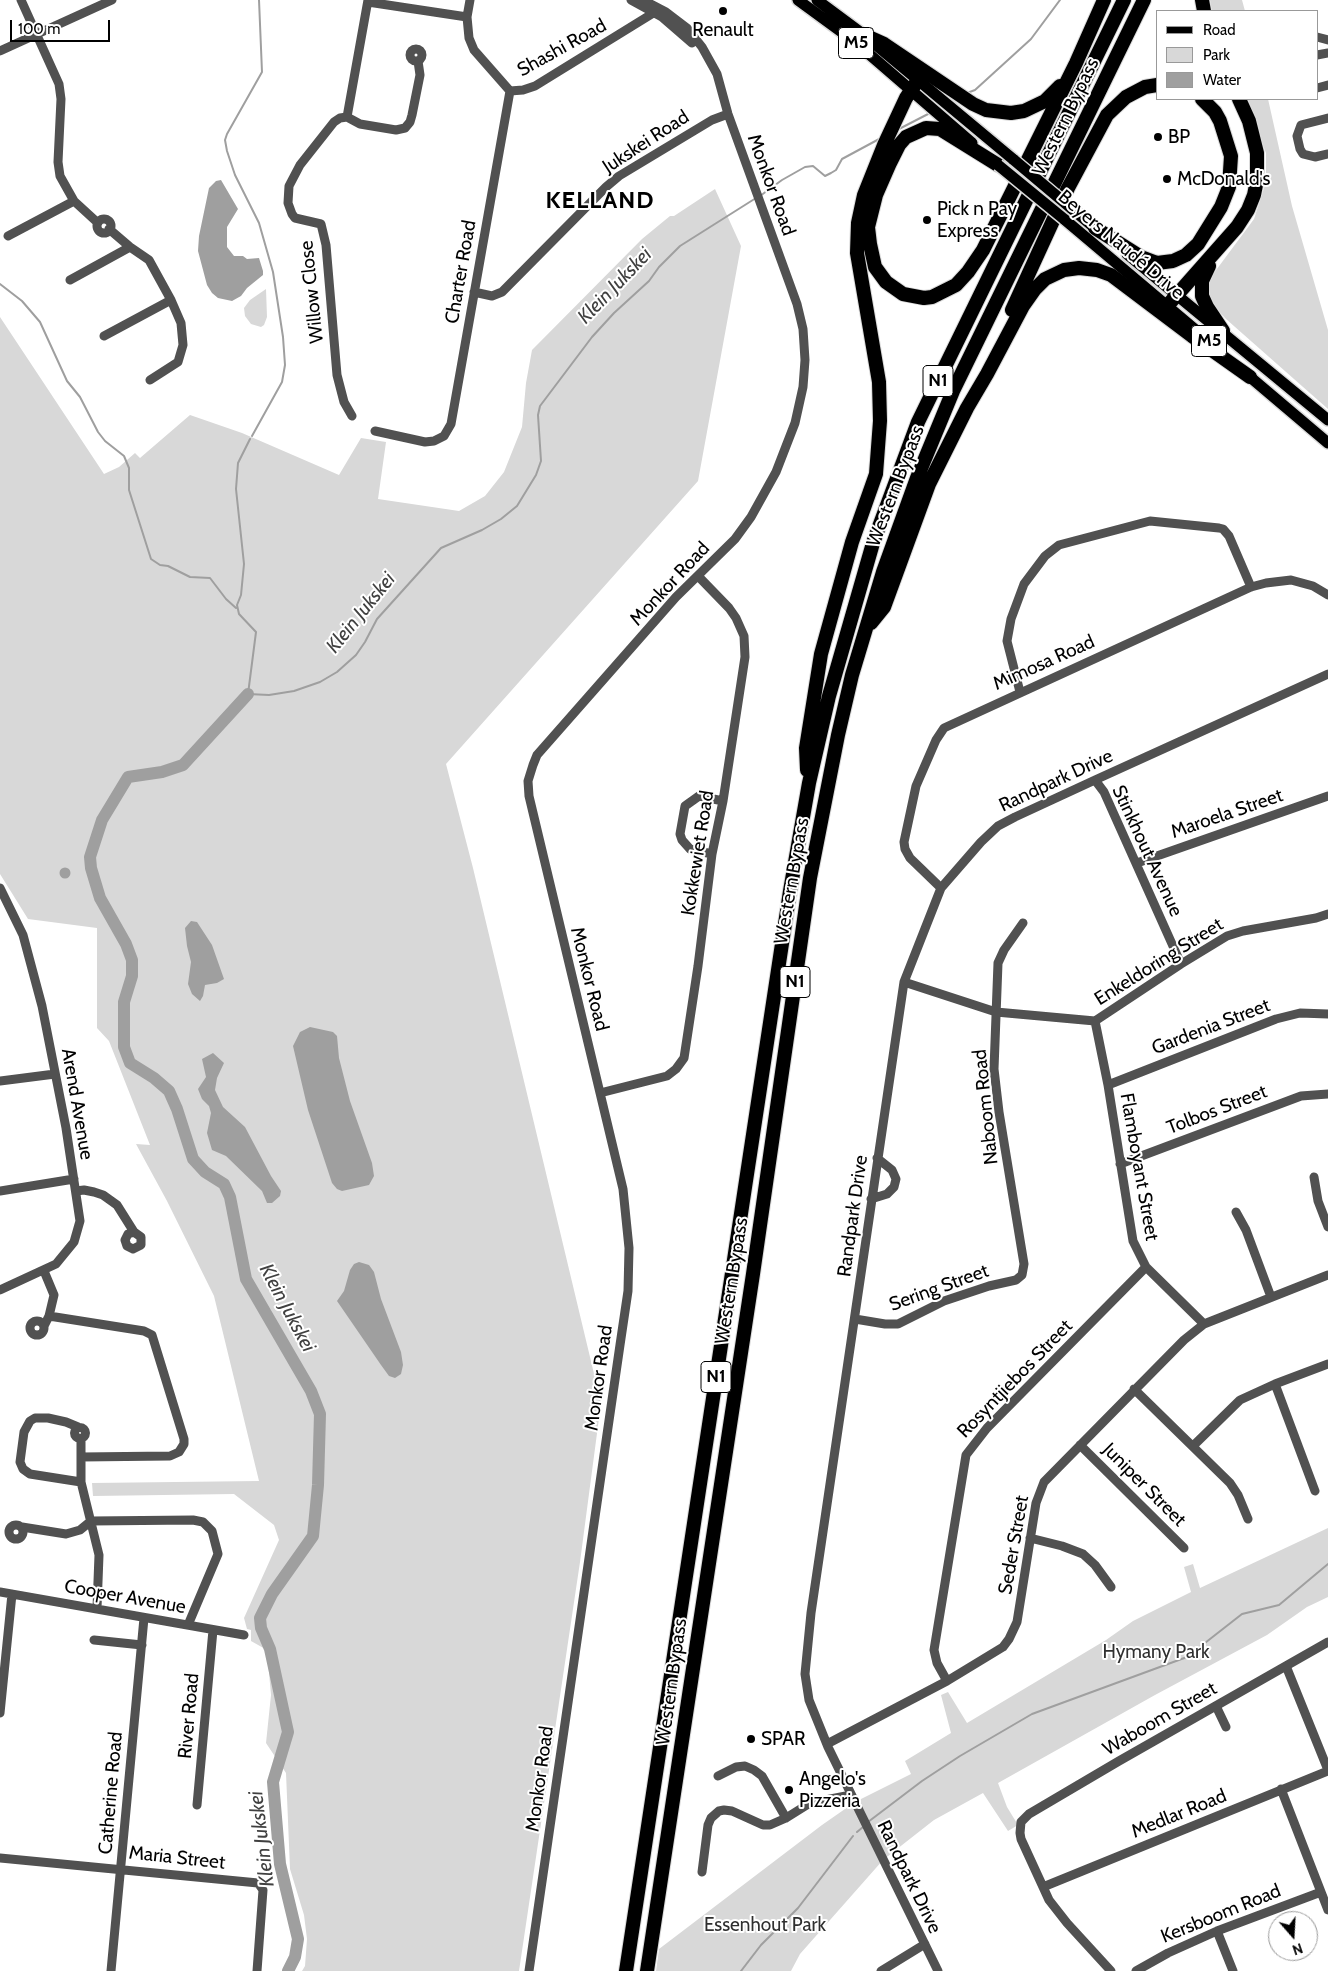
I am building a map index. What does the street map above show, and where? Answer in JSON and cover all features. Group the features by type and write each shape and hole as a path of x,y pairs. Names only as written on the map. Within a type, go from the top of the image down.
{"highway":[{"path":"998,165 940,129 926,128 906,137 899,145 886,171 876,195 868,227 875,267 886,282 903,294 924,298 932,297 956,284 968,272 983,250 1076,63 1104,0"},
{"name":"Western Bypass","path":"626,1971 808,783 851,616 873,543 902,461 937,382 1124,0"},
{"name":"Western Bypass","path":"647,1971 753,1274 810,878 838,735 852,676 883,572 914,486 953,391 1144,0"},
{"path":"864,35 884,44 973,104 999,112 1024,111 1045,101 1057,90 1076,63"},
{"path":"867,627 884,607 926,492 967,408 1068,188 1107,115 1126,97 1145,87 1156,85"},
{"path":"808,783 806,748 821,654 852,542 876,474 880,421 879,382 858,262 858,223 869,181 887,138 914,86"},
{"path":"1095,228 1141,257 1157,263 1173,261 1186,255 1198,244 1222,207 1229,186 1231,156 1220,121 1215,112 1203,100"},
{"path":"1173,300 1221,246 1248,210 1258,180 1257,153 1249,121 1239,100"},
{"path":"1221,246 1204,274 1201,289 1207,307 1223,331"},
{"path":"967,408 1023,306 1035,289 1055,273 1079,268 1097,270 1116,278 1192,336 1250,376"}],"main road":[{"name":"Beyers Naudé Drive","path":"798,0 1014,160 1095,228 1173,300 1250,376 1328,442"},
{"name":"Beyers Naudé Drive","path":"817,0 864,35 914,86 998,165 1064,219 1173,300 1223,331 1328,420"}],"street":[{"path":"22,0 59,84 61,99 59,168 62,180 74,201 98,223 102,219 107,220 110,224 110,229 148,260 171,300 181,323 183,335 181,355 174,366 150,380"},
{"path":"0,51 98,3 112,0"},
{"path":"470,0 467,17 469,38 474,50 510,91"},
{"name":"Monkor Road","path":"631,0 655,12 689,40 704,61 722,95"},
{"name":"Monkor Road","path":"529,1971 628,1281 629,1248 626,1208 528,796 528,781 532,764 537,755 676,597 735,539 751,517 776,472 795,423 803,387 805,360 801,319 762,204 728,114 713,66 692,34 666,12 643,0"},
{"path":"418,61 420,75 412,115 410,122 405,128 396,130 360,124 347,117 368,1 467,17"},
{"name":"Shashi Road","path":"510,91 523,90 535,86 655,12"},
{"name":"Charter Road","path":"375,431 424,442 434,441 444,436 451,424 510,91"},
{"name":"Jukskei Road","path":"474,292 492,296 502,292 619,176 712,120 728,114"},
{"name":"Willow Close","path":"347,117 340,118 334,122 300,165 291,181 288,196 289,209 295,218 321,224 326,245 338,375 344,402 352,416"},
{"path":"1328,118 1301,126 1297,136 1303,154 1314,157 1328,154"},
{"path":"8,236 74,201"},
{"path":"70,280 130,247"},
{"path":"104,336 171,300"},
{"path":"1020,692 1007,647 1007,633 1024,584 1045,556 1059,545 1150,521 1219,528 1229,536 1251,587"},
{"name":"Kokkewiet Road","path":"600,1093 667,1076 676,1069 684,1058 712,854 723,801 743,674 745,642 741,628 729,608 698,576"},
{"name":"Mimosa Road","path":"941,888 913,862 905,849 905,833 923,768 939,733 944,728 1251,587 1266,582 1292,580 1313,586 1328,595"},
{"name":"Randpark Drive","path":"938,1971 862,1819 827,1744 807,1693 805,1674 806,1652 904,982 941,888 998,826 1328,674"},
{"name":"Stinkhout Avenue","path":"1095,780 1104,792 1181,964"},
{"path":"712,854 690,849 682,840 680,834 685,806 699,796 723,801"},
{"name":"Maroela Street","path":"1137,863 1328,796"},
{"name":"Arend Avenue","path":"0,888 23,935 42,1006 80,1215 77,1236 68,1253 56,1264 44,1271 0,1290"},
{"name":"Enkeldoring Street","path":"1095,1021 1222,939 1236,933 1328,914"},
{"name":"Naboom Road","path":"1023,923 1004,950 998,964 994,1069 996,1092 1024,1264"},
{"path":"904,982 996,1012 1095,1021"},
{"name":"Gardenia Street","path":"1108,1085 1276,1019 1300,1013 1328,1014"},
{"name":"Flamboyant Street","path":"1095,1021 1108,1085 1133,1241 1146,1267 1204,1324"},
{"path":"0,1082 55,1074"},
{"name":"Tolbos Street","path":"1120,1164 1301,1096 1328,1094"},
{"path":"871,1199 887,1194 894,1187 896,1179 892,1170 877,1158"},
{"path":"1314,1177 1318,1201 1328,1227"},
{"path":"0,1191 74,1180"},
{"path":"76,1191 94,1192 112,1201 117,1205 134,1232"},
{"path":"1236,1212 1246,1230 1271,1297"},
{"name":"Sering Street","path":"855,1319 885,1324 898,1324 962,1294 1016,1280 1022,1275 1024,1264"},
{"name":"Rosyntjiebos Street","path":"947,1681 937,1663 934,1650 966,1454 988,1428 1146,1267"},
{"path":"44,1271 54,1295 49,1316 44,1326"},
{"name":"Seder Street","path":"827,1744 994,1654 1009,1639 1017,1622 1036,1504 1041,1488 1048,1477 1184,1340 1204,1324 1328,1275"},
{"path":"49,1316 144,1331 152,1335 184,1439 184,1444 179,1452 170,1456 81,1457"},
{"path":"1193,1446 1240,1400 1275,1384 1328,1364"},
{"path":"1275,1384 1314,1491"},
{"path":"1134,1389 1234,1488 1248,1519"},
{"path":"81,1482 30,1474 23,1469 20,1462 24,1432 30,1421 40,1417 48,1418 66,1422 78,1428 83,1428 85,1431 82,1438 81,1482 99,1555 97,1608"},
{"name":"Juniper Street","path":"1080,1444 1184,1548"},
{"path":"22,1528 66,1534 80,1530 91,1521 198,1520 210,1528 217,1544 217,1559 188,1625"},
{"path":"1030,1538 1062,1546 1083,1554 1095,1565 1111,1587"},
{"name":"Cooper Avenue","path":"0,1592 244,1635"},
{"path":"0,1713 12,1594"},
{"name":"Catherine Road","path":"111,1971 144,1618"},
{"name":"River Road","path":"197,1805 213,1630"},
{"path":"94,1640 142,1646"},
{"name":"Waboom Street","path":"1043,1887 1020,1833 1021,1822 1029,1814 1328,1642"},
{"path":"1286,1666 1328,1770"},
{"path":"1216,1706 1226,1727"},
{"path":"718,1776 736,1767 745,1766 754,1770 762,1776 786,1818"},
{"name":"Medlar Road","path":"1043,1887 1328,1770"},
{"path":"1281,1789 1328,1910"},
{"path":"702,1872 708,1825 714,1814 724,1810 732,1811 763,1825 770,1825 786,1818 810,1803 851,1795"},
{"name":"Maria Street","path":"0,1858 260,1884 263,1890 257,1971"},
{"path":"1043,1887 1061,1916 1111,1971"},
{"name":"Kersboom Road","path":"1136,1971 1168,1952 1217,1931 1321,1892"},
{"path":"1217,1931 1234,1971"},
{"path":"881,1971 925,1944"}],"green space":[{"path":"1210,0 1242,0 1245,10 1212,10"},
{"path":"1245,100 1268,100 1292,206 1328,330 1328,409 1226,319 1210,302 1208,281 1254,219 1266,182 1266,153"},
{"path":"715,189 741,246 698,481 446,764 473,868 601,1403 580,1562 519,1971 302,1971 305,1966 307,1939 304,1915 290,1869 286,1773 266,1743 271,1695 267,1650 251,1641 251,1630 247,1629 244,1618 279,1540 274,1525 234,1494 93,1496 92,1483 259,1481 214,1296 167,1201 136,1144 150,1145 109,1041 97,1028 97,928 28,919 0,874 0,317 104,474 119,467 135,453 140,458 190,415 242,433 339,475 361,438 386,442 378,499 459,511 485,496 504,472 522,427 526,383 532,350 642,239 670,216 674,216"},
{"path":"266,289 267,317 264,325 261,327 251,324 245,316 244,308 250,300"},
{"name":"Hymany Park","path":"1328,1528 1328,1597 1307,1607 1267,1635 998,1783 1007,1807 1018,1825 1008,1831 983,1793 934,1820 883,1860 800,1954 791,1971 656,1971 659,1949 855,1802 911,1774 905,1761 951,1733 941,1695 948,1692 967,1723 1106,1640 1133,1621 1191,1592 1184,1567 1193,1564 1200,1588"}],"water":[{"path":"221,180 238,209 227,227 227,247 234,256 243,256 247,259 259,258 263,271 263,275 247,288 241,296 232,301 218,298 212,293 207,285 198,251 199,236 209,188 216,181"},
{"path":"65,867 71,873 65,879 59,873"},
{"path":"191,921 197,922 212,945 224,979 217,983 205,985 200,1001 192,994 188,984 191,962 185,928"},
{"path":"310,1027 333,1032 337,1036 339,1058 350,1101 372,1163 374,1176 369,1185 342,1191 337,1189 332,1183 308,1110 293,1046 300,1032"},
{"path":"213,1053 224,1063 217,1078 215,1090 223,1107 245,1127 281,1191 280,1196 272,1203 267,1203 262,1191 226,1156 212,1150 207,1133 211,1113 209,1106 202,1099 198,1089 206,1077 202,1059"},
{"path":"359,1262 369,1265 374,1272 381,1299 401,1352 403,1365 401,1374 395,1378 389,1376 337,1301 344,1291 350,1270 354,1264"}],"waterway":[{"path":"252,436 282,382 285,365 283,337 273,272 259,223 235,175 225,140 262,72 259,0"},
{"name":"Klein Jukskei","path":"967,93 975,90 1031,39 1060,0"},
{"name":"Klein Jukskei","path":"899,129 930,113"},
{"name":"Klein Jukskei","path":"760,196 782,180 805,167 813,166 825,176 836,170 842,159 881,138"},
{"name":"Klein Jukskei","path":"250,439 238,463 236,489 244,564 241,595 237,605 239,614 256,632 248,694 269,695 294,691 320,682 337,672 356,655 377,619 441,548 482,530 501,519 517,506 536,475 541,461 538,415 540,406 592,337 614,313 649,281 659,267 680,246 756,198"},
{"path":"0,284 22,301 40,322 67,381 80,397 98,432 105,441 124,456 129,468 129,490 151,559 160,565 168,566 190,577 210,578 226,599 236,608"},
{"name":"Klein Jukskei","path":"248,694 183,765 162,772 128,777 102,820 90,857 91,868 100,898 126,944 132,960 132,976 124,1002 124,1047 130,1063 154,1078 169,1091 177,1109 193,1159 205,1172 224,1184 230,1197 246,1279 311,1391 320,1414 318,1485 313,1536 272,1594 260,1618 261,1628 270,1649 288,1732 273,1782 280,1864 298,1939 295,1957 288,1971"},
{"path":"868,1822 922,1781 960,1756 1032,1714 1187,1657 1242,1614 1279,1605 1328,1564"},
{"path":"857,1832 863,1827"},
{"path":"741,1971 761,1945 798,1908 853,1836"}],"place":[{"name":"Renault","path":"723,11"},
{"name":"BP","path":"1158,137"},
{"name":"McDonald's","path":"1167,179"},
{"name":"Pick n Pay Express","path":"927,220"},
{"name":"SPAR","path":"751,1739"},
{"name":"Angelo's Pizzeria","path":"789,1790"}],"district":[{"name":"KELLAND","path":"600,201"}],"park label":[{"name":"Essenhout Park","path":"765,1925"}]}
